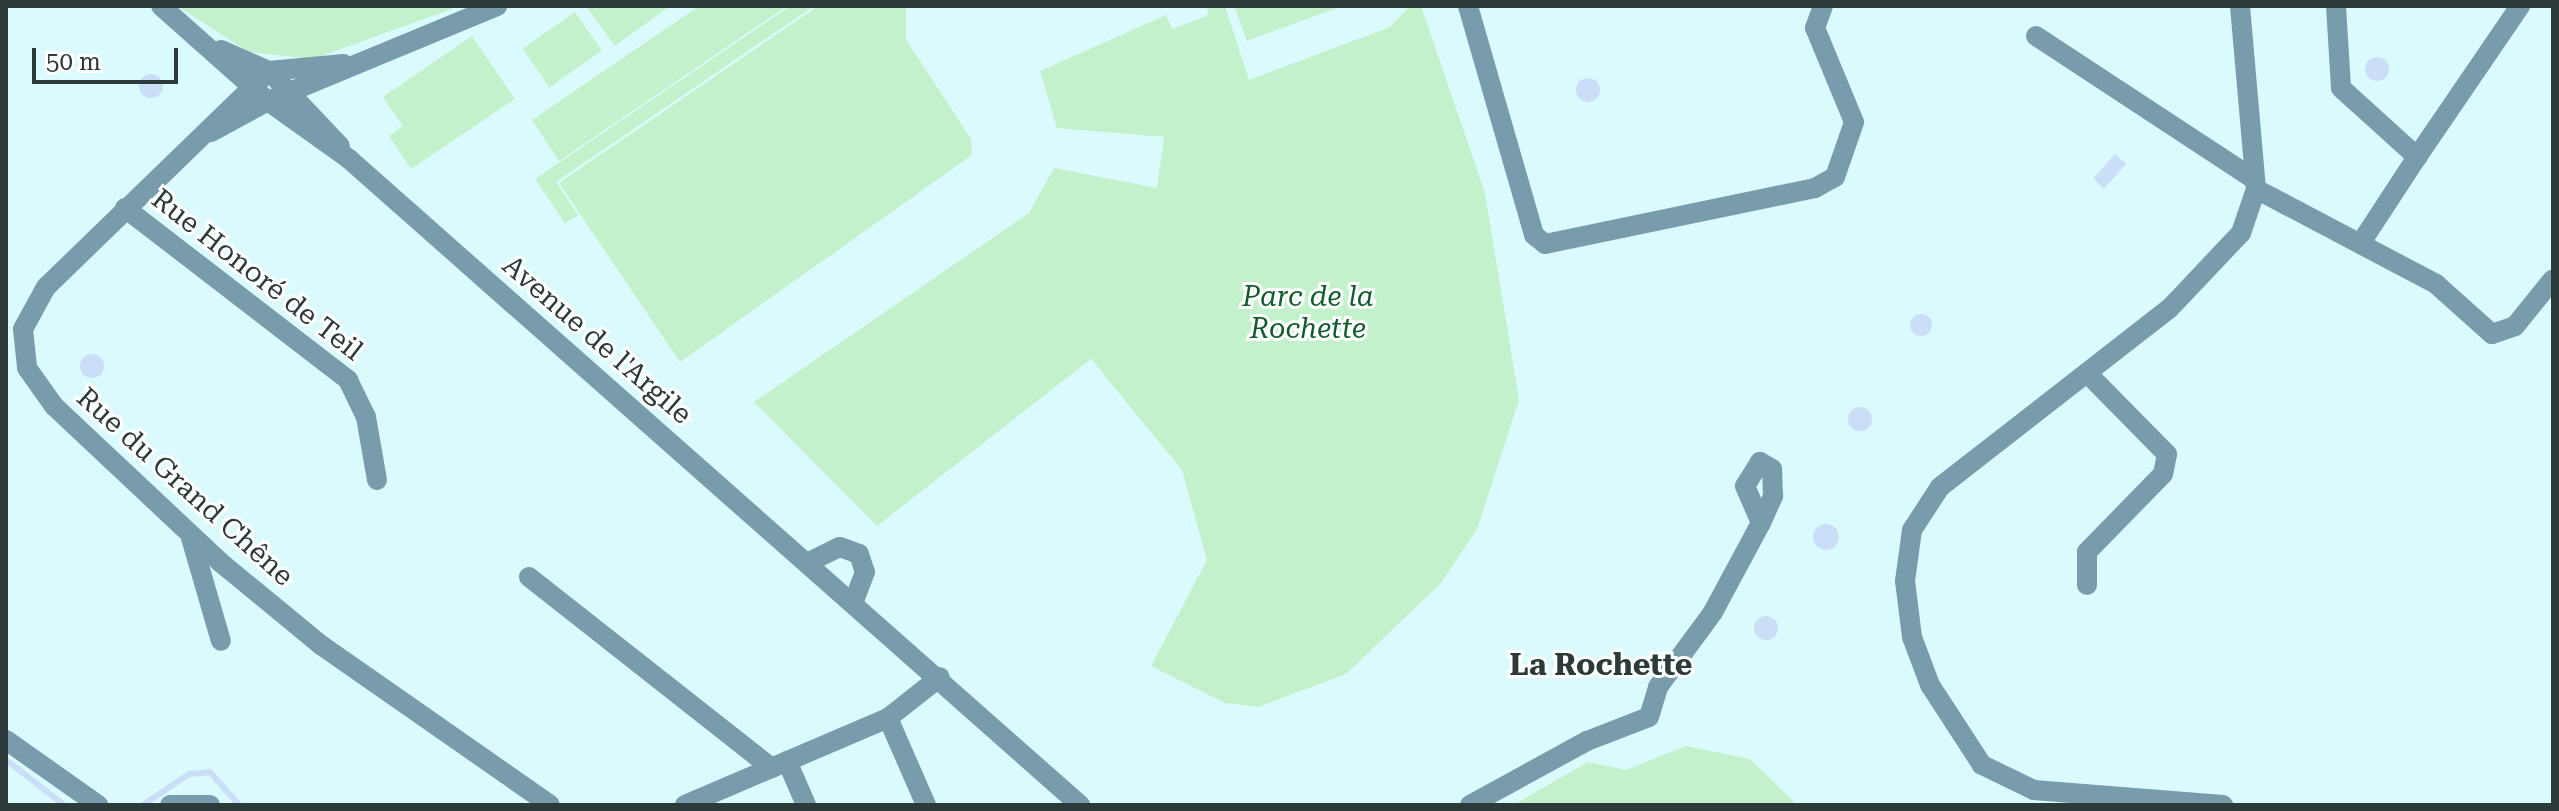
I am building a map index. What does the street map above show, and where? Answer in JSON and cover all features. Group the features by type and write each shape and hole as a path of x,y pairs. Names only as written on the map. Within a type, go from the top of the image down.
{"street":[{"name":"Avenue de l'Argile","path":"161,6 349,159 854,601 1080,805"},
{"path":"263,86 289,92 322,83 364,60 497,6"},
{"path":"1468,6 1534,235 1545,244 1815,188 1835,177 1854,122 1815,28 1823,6"},
{"path":"2223,805 2034,790 2000,778 1955,732 1918,658 1905,581 1917,517 1940,487 2087,373 2223,256 2256,184 2240,6"},
{"path":"2336,6 2341,88 2417,157"},
{"path":"2362,241 2520,6"},
{"path":"2036,36 2256,184 2446,290 2492,334 2515,326 2553,279"},
{"path":"263,86 364,60"},
{"path":"317,116 322,83"},
{"name":"Rue du Grand Chêne","path":"263,86 187,146 34,302 22,354 45,397 190,535 321,645 550,805"},
{"name":"Avenue de l'Argile","path":"289,92 317,116 349,159"},
{"name":"Rue Honoré de Teil","path":"125,208 348,380 366,417 377,480"},
{"path":"2087,373 2167,454 2163,474 2087,552 2087,585"},
{"path":"1470,805 1575,747 1649,717 1658,687 1713,612 1761,523"},
{"path":"190,535 221,641"},
{"path":"809,562 840,547 859,554 865,572 854,601"},
{"path":"529,577 780,764 806,805"},
{"path":"685,805 888,718 940,677"},
{"path":"888,718 926,805"},
{"path":"6,740 98,805"},
{"path":"170,805 210,805"}],"green space":[{"path":"177,6 460,6 313,59 249,52"},
{"path":"586,6 670,6 615,46"},
{"path":"699,6 787,6 559,161 532,120"},
{"path":"790,6 814,6 556,182 578,215 565,223 535,179"},
{"path":"818,6 884,6 971,139 972,155 680,362 559,183"},
{"path":"886,6 906,6 906,127 886,127"},
{"name":"Parc de la Rochette","path":"1206,6 1225,6 1249,80 1390,27 1410,6 1421,6 1485,193 1519,400 1477,529 1441,583 1346,674 1258,707 1225,703 1151,666 1207,560 1182,470 1091,359 877,526 754,402 1029,213 1054,168 1157,188 1164,137 1057,128 1040,71 1166,15 1172,29 1209,15"},
{"path":"1234,6 1342,6 1247,41"},
{"path":"575,12 602,51 550,87 523,49"},
{"path":"472,36 515,99 411,169 389,136 403,126 383,97"},
{"path":"1686,746 1750,759 1797,805 1513,805 1588,762 1626,770"}],"water":[{"path":"2377,57 2385,61 2389,69 2385,77 2377,81 2369,77 2365,69 2369,61"},
{"path":"151,74 159,78 163,86 159,94 151,98 143,94 139,86 143,78"},
{"path":"1588,78 1599,85 1600,90 1593,101 1588,102 1577,95 1576,90 1583,79"},
{"path":"2115,154 2126,164 2104,189 2093,179"},
{"path":"1917,314 1925,314 1932,325 1925,336 1917,336 1910,329 1910,321"},
{"path":"92,354 101,357 104,366 101,375 92,378 83,375 80,366 83,357"},
{"path":"1860,407 1871,414 1872,419 1865,430 1860,431 1849,424 1848,419 1855,408"},
{"path":"1826,524 1835,528 1839,537 1835,546 1826,550 1817,546 1813,537 1817,528"},
{"path":"1766,616 1777,623 1778,628 1771,639 1766,640 1755,633 1754,628 1761,617"}],"waterway":[{"path":"6,760 64,805"},
{"path":"143,805 189,774 210,772 239,805"}],"district":[{"name":"La Rochette","path":"1601,665"}]}
